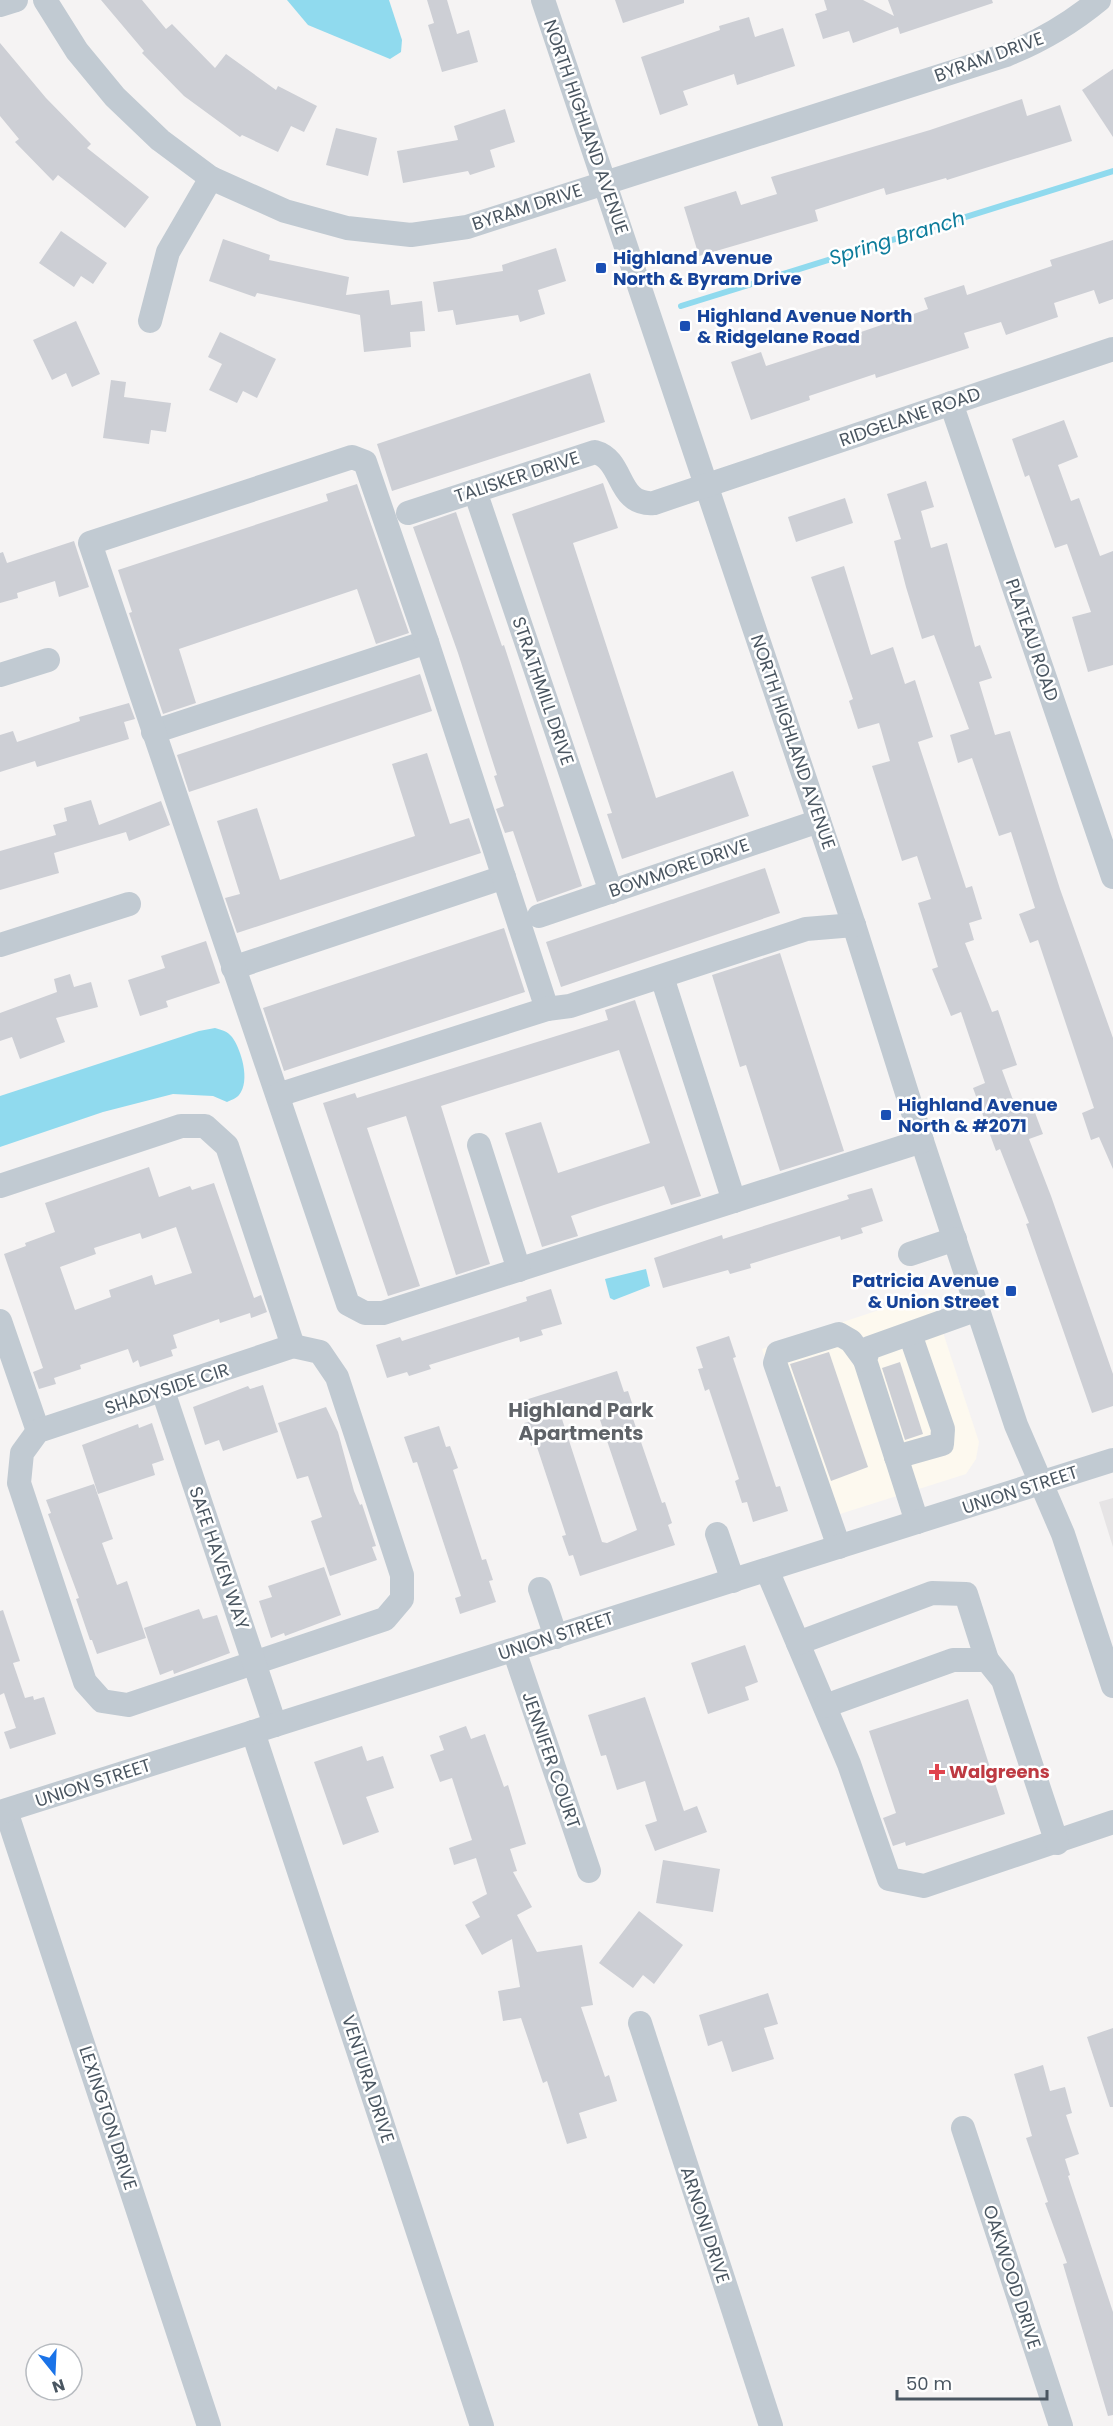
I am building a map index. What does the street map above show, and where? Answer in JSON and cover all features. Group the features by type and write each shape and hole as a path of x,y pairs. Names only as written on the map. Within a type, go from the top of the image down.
{"street":[{"path":"0,5 16,0"},
{"name":"BYRAM DRIVE","path":"45,0 77,51 114,97 160,140 211,178 285,211 347,228 411,236 467,227 1006,56 1040,41 1073,22 1100,0"},
{"name":"NORTH HIGHLAND AVENUE","path":"543,0 854,925 978,1310 1017,1425 1063,1534 1113,1686"},
{"path":"150,321 168,252 211,178"},
{"name":"RIDGELANE ROAD","path":"707,486 1113,349"},
{"name":"PLATEAU ROAD","path":"951,402 1113,877"},
{"name":"TALISKER DRIVE","path":"408,513 595,452 606,455 612,461 624,488 637,501 654,503 707,486"},
{"path":"547,1009 427,642 365,462 352,457 90,543 232,968 278,1095 348,1304 364,1313 383,1313 922,1141"},
{"name":"STRATHMILL DRIVE","path":"475,491 611,892"},
{"path":"153,732 427,642"},
{"path":"0,675 48,660"},
{"name":"BOWMORE DRIVE","path":"539,916 819,821"},
{"path":"232,968 504,877"},
{"path":"0,945 129,904"},
{"path":"278,1095 547,1009 570,1006 806,929 854,925"},
{"path":"662,977 734,1201"},
{"path":"0,1186 181,1126 205,1126 227,1146 293,1346 320,1352 337,1377 402,1575 402,1599 385,1619 255,1664 128,1705 102,1701 86,1682 20,1483 22,1453 38,1431 0,1321"},
{"path":"479,1145 519,1270"},
{"path":"910,1254 955,1239"},
{"path":"865,1359 869,1348 978,1310"},
{"path":"839,1547 775,1363 778,1353 839,1334 851,1341 865,1359 917,1522"},
{"path":"897,1457 942,1444 943,1429 910,1334"},
{"name":"SHADYSIDE CIR","path":"38,1431 293,1346"},
{"name":"SAFE HAVEN WAY","path":"163,1391 255,1664 264,1729"},
{"name":"UNION STREET","path":"3,1812 1113,1460"},
{"path":"717,1534 733,1581"},
{"path":"767,1570 849,1764 889,1880 924,1886 1057,1843 1113,1822"},
{"path":"540,1589 556,1636"},
{"path":"798,1643 932,1593 966,1594 987,1660 1003,1680 1057,1843"},
{"name":"JENNIFER COURT","path":"514,1650 589,1871"},
{"path":"825,1706 954,1660 987,1660"},
{"name":"VENTURA DRIVE","path":"264,1729 482,2426"},
{"name":"LEXINGTON DRIVE","path":"3,1812 209,2426"},
{"name":"ARNONI DRIVE","path":"640,2023 771,2426"},
{"name":"OAKWOOD DRIVE","path":"963,2127 1061,2426"}],"shaded area":[{"path":"930,1293 979,1442 976,1459 966,1474 818,1521 762,1349"},
{"path":"1113,1498 1113,1547 1099,1502"}],"water":[{"path":"287,0 389,0 402,40 401,52 390,59 308,25"},
{"path":"215,1028 232,1037 239,1049 244,1082 243,1089 235,1098 227,1102 213,1096 173,1094 103,1112 0,1147 0,1096 199,1031"},
{"path":"646,1269 650,1286 614,1300 610,1298 605,1279"}],"building":[{"path":"101,0 142,0 166,29 172,24 215,68 226,54 276,90 278,86 317,106 304,132 291,126 278,152 242,135 240,137 184,96 142,53 144,51"},
{"path":"427,0 447,0 457,34 469,30 478,62 442,72 428,25 434,23"},
{"path":"615,0 684,0 684,3 623,23"},
{"path":"824,0 863,0 894,16 888,0 992,0 993,3 900,34 898,27 853,43 849,31 823,39 815,14 827,10"},
{"path":"749,17 755,37 783,28 795,66 737,85 734,74 683,91 688,105 660,115 641,57 720,30 719,26"},
{"path":"0,43 46,98 91,144 87,148 149,197 125,228 58,175 53,181 15,142 19,139 0,116"},
{"path":"1113,69 1113,137 1082,90"},
{"path":"1022,99 1027,116 1060,105 1072,141 947,180 946,178 886,195 884,188 815,210 818,221 699,256 684,207 736,191 741,205 777,194 771,177 930,130"},
{"path":"505,109 515,142 490,150 495,167 470,175 468,171 403,183 397,151 458,140 454,126"},
{"path":"336,128 377,138 368,176 326,165"},
{"path":"61,231 107,263 93,284 81,276 74,287 39,263"},
{"path":"223,239 270,255 269,260 349,277 346,295 389,290 391,305 422,301 425,331 410,332 411,347 364,352 360,315 257,293 255,297 209,281"},
{"path":"1113,240 1113,299 1099,304 1094,290 1054,303 1058,317 1006,335 1001,322 964,333 969,348 876,378 875,374 809,396 810,400 751,420 731,362 761,352 766,366 862,335 861,332 928,309 924,298 964,285 967,295 1052,266 1050,260"},
{"path":"556,248 566,281 538,290 545,314 520,322 518,315 456,325 453,310 438,312 433,282 503,271 502,265"},
{"path":"76,321 100,374 72,387 66,373 52,380 33,340"},
{"path":"220,332 276,359 257,398 243,391 237,403 209,390 222,364 208,357"},
{"path":"590,373 605,422 392,491 377,444"},
{"path":"111,380 126,382 124,397 171,403 166,432 151,430 149,444 103,438"},
{"path":"1064,420 1078,457 1058,465 1071,501 1079,498 1100,556 1113,551 1113,665 1088,672 1072,617 1091,612 1067,544 1055,548 1029,475 1025,477 1012,439"},
{"path":"926,481 934,507 921,511 931,548 947,543 975,647 980,645 992,678 979,682 995,735 1010,731 1060,889 1113,1038 1113,1169 1099,1137 1091,1140 1082,1113 1094,1108 1038,940 1030,943 1019,914 1035,908 1011,832 999,836 972,758 958,763 950,735 969,729 934,635 922,639 906,587 894,541 901,539 887,494"},
{"path":"603,483 618,528 573,543 656,798 733,771 749,816 622,859 607,814 612,813 512,514"},
{"path":"357,484 409,633 376,644 357,589 179,649 196,703 163,714 129,613 132,612 118,570 328,501 326,494"},
{"path":"845,498 853,523 796,542 788,517"},
{"path":"456,512 502,646 504,645 582,886 537,902 513,831 505,833 496,809 504,806 494,776 497,775 458,653 413,527"},
{"path":"74,541 89,587 59,597 55,581 17,593 18,598 0,603 0,553 3,552 7,563"},
{"path":"844,566 871,655 893,647 905,684 915,680 933,737 918,742 966,888 972,886 982,919 969,923 974,940 965,943 992,1012 998,1010 1017,1065 1002,1070 1016,1108 1031,1102 1043,1134 1029,1139 1113,1374 1113,1406 1092,1413 1026,1224 1029,1223 1000,1149 996,1151 973,1088 985,1083 961,1012 951,1016 932,969 938,967 918,903 931,899 917,856 902,861 872,766 890,761 879,723 858,729 849,701 853,699 811,577"},
{"path":"420,674 432,711 189,792 177,755"},
{"path":"129,703 135,719 124,722 129,739 37,767 35,761 0,772 0,735 13,731 17,742 80,721 79,717"},
{"path":"427,753 450,824 469,818 481,853 237,933 225,898 240,894 217,821 257,808 280,880 415,836 392,764"},
{"path":"91,800 99,825 161,801 170,825 129,841 126,832 54,853 59,873 0,890 0,851 56,835 53,825 67,821 64,808"},
{"path":"765,868 780,913 561,987 546,942"},
{"path":"504,928 525,992 284,1071 263,1008"},
{"path":"206,941 220,983 166,1001 168,1007 140,1016 128,980 165,968 161,956"},
{"path":"780,953 844,1151 780,1171 746,1065 740,1067 712,975"},
{"path":"70,974 74,987 91,982 98,1007 56,1018 65,1042 20,1059 12,1037 0,1041 0,1013 57,992 54,979"},
{"path":"635,1000 701,1196 671,1205 664,1186 604,1205 571,1216 578,1236 542,1247 505,1133 541,1122 558,1173 650,1143 619,1050 441,1106 490,1264 456,1275 406,1116 367,1128 420,1286 388,1296 323,1103 355,1093 357,1098 608,1020 605,1010"},
{"path":"149,1167 159,1197 190,1186 192,1190 214,1183 254,1298 261,1295 267,1312 251,1318 250,1313 220,1323 219,1319 173,1335 177,1348 171,1350 173,1356 140,1367 138,1360 133,1363 128,1349 80,1365 81,1369 54,1378 56,1384 39,1389 33,1372 43,1368 4,1254 55,1232 45,1203","holes":["176,1227 192,1273 155,1285 152,1275 109,1290 111,1297 75,1310 60,1267 96,1254 94,1248 140,1233 142,1239"]},
{"path":"872,1188 883,1221 861,1228 863,1233 841,1240 840,1236 750,1264 751,1268 730,1274 728,1270 663,1288 654,1258 722,1235 723,1239 849,1199 847,1195"},
{"path":"551,1289 562,1324 541,1330 543,1335 520,1342 519,1337 429,1365 431,1369 409,1376 407,1372 387,1378 376,1345 400,1337 402,1341 527,1301 526,1297"},
{"path":"729,1336 736,1357 733,1358 776,1487 780,1486 788,1511 753,1522 747,1502 742,1503 735,1481 739,1479 709,1389 705,1391 698,1369 703,1368 696,1347"},
{"path":"829,1352 868,1467 831,1481 790,1364"},
{"path":"900,1362 923,1434 905,1440 882,1368"},
{"path":"617,1371 624,1392 628,1391 635,1412 631,1413 662,1503 665,1502 672,1523 668,1525 675,1545 580,1576 573,1555 569,1556 562,1536 566,1535 536,1444 531,1446 524,1423 529,1422 522,1401","holes":["595,1405 637,1530 607,1543 602,1542 561,1416"]},
{"path":"263,1385 278,1432 223,1451 219,1440 205,1445 193,1407 248,1386 250,1389"},
{"path":"326,1407 338,1432 354,1491 360,1505 362,1504 376,1546 372,1547 377,1560 330,1576 311,1521 322,1517 308,1476 297,1479 278,1423"},
{"path":"152,1423 164,1460 152,1464 155,1475 98,1494 82,1445 138,1424 139,1428"},
{"path":"439,1426 446,1447 450,1446 458,1468 453,1470 482,1560 486,1559 493,1580 489,1581 496,1602 460,1614 455,1598 461,1596 417,1462 413,1463 404,1437"},
{"path":"94,1484 113,1539 102,1543 117,1585 127,1581 146,1638 97,1654 76,1599 79,1598 48,1514 51,1513 46,1500"},
{"path":"324,1567 341,1615 285,1636 284,1633 271,1638 259,1601 272,1597 268,1586"},
{"path":"199,1609 203,1619 217,1615 230,1653 174,1674 173,1670 160,1675 144,1628"},
{"path":"3,1610 20,1661 13,1663 25,1698 33,1696 34,1700 44,1697 56,1734 10,1749 4,1732 16,1728 4,1693 0,1695 0,1611"},
{"path":"745,1645 758,1682 745,1687 749,1700 708,1714 691,1663"},
{"path":"645,1697 684,1811 697,1806 707,1832 655,1851 645,1825 657,1821 645,1781 617,1790 606,1755 601,1756 588,1715"},
{"name":"Walgreens","path":"968,1699 1005,1814 906,1846 905,1842 893,1846 883,1818 896,1813 869,1731"},
{"path":"466,1726 471,1739 485,1734 504,1787 508,1785 526,1844 510,1849 517,1871 513,1872 532,1907 517,1915 537,1952 582,1945 593,2005 581,2007 605,2077 609,2075 617,2101 579,2113 587,2138 567,2144 547,2081 543,2083 521,2018 503,2021 498,1991 520,1987 512,1939 482,1955 465,1925 480,1917 472,1902 487,1894 476,1858 454,1865 449,1848 472,1840 452,1778 440,1782 430,1755 444,1750 439,1736"},
{"path":"362,1746 367,1761 383,1756 394,1788 366,1797 379,1832 343,1845 314,1762"},
{"path":"663,1860 720,1869 713,1912 656,1903"},
{"path":"639,1911 683,1945 654,1984 643,1975 633,1988 599,1963"},
{"path":"768,1993 778,2024 764,2028 774,2059 732,2072 722,2041 708,2046 699,2015"},
{"path":"1113,2028 1113,2107 1110,2107 1087,2037"},
{"path":"1043,2065 1050,2091 1065,2087 1072,2113 1066,2115 1079,2154 1065,2159 1070,2175 1068,2176 1113,2312 1113,2415 1108,2416 1063,2264 1067,2263 1045,2203 1048,2202 1026,2138 1032,2136 1014,2074"}],"waterway":[{"name":"Spring Branch","path":"681,306 1113,171"}],"place":[{"name":"Highland Avenue North & Byram Drive","path":"601,268"},
{"name":"Highland Avenue North & Ridgelane Road","path":"685,326"},
{"name":"Highland Avenue North & #2071","path":"886,1115"},
{"name":"Patricia Avenue & Union Street","path":"1011,1291"},
{"name":"Walgreens","path":"937,1772"}],"district":[{"name":"Highland Park Apartments","path":"581,1422"}]}
